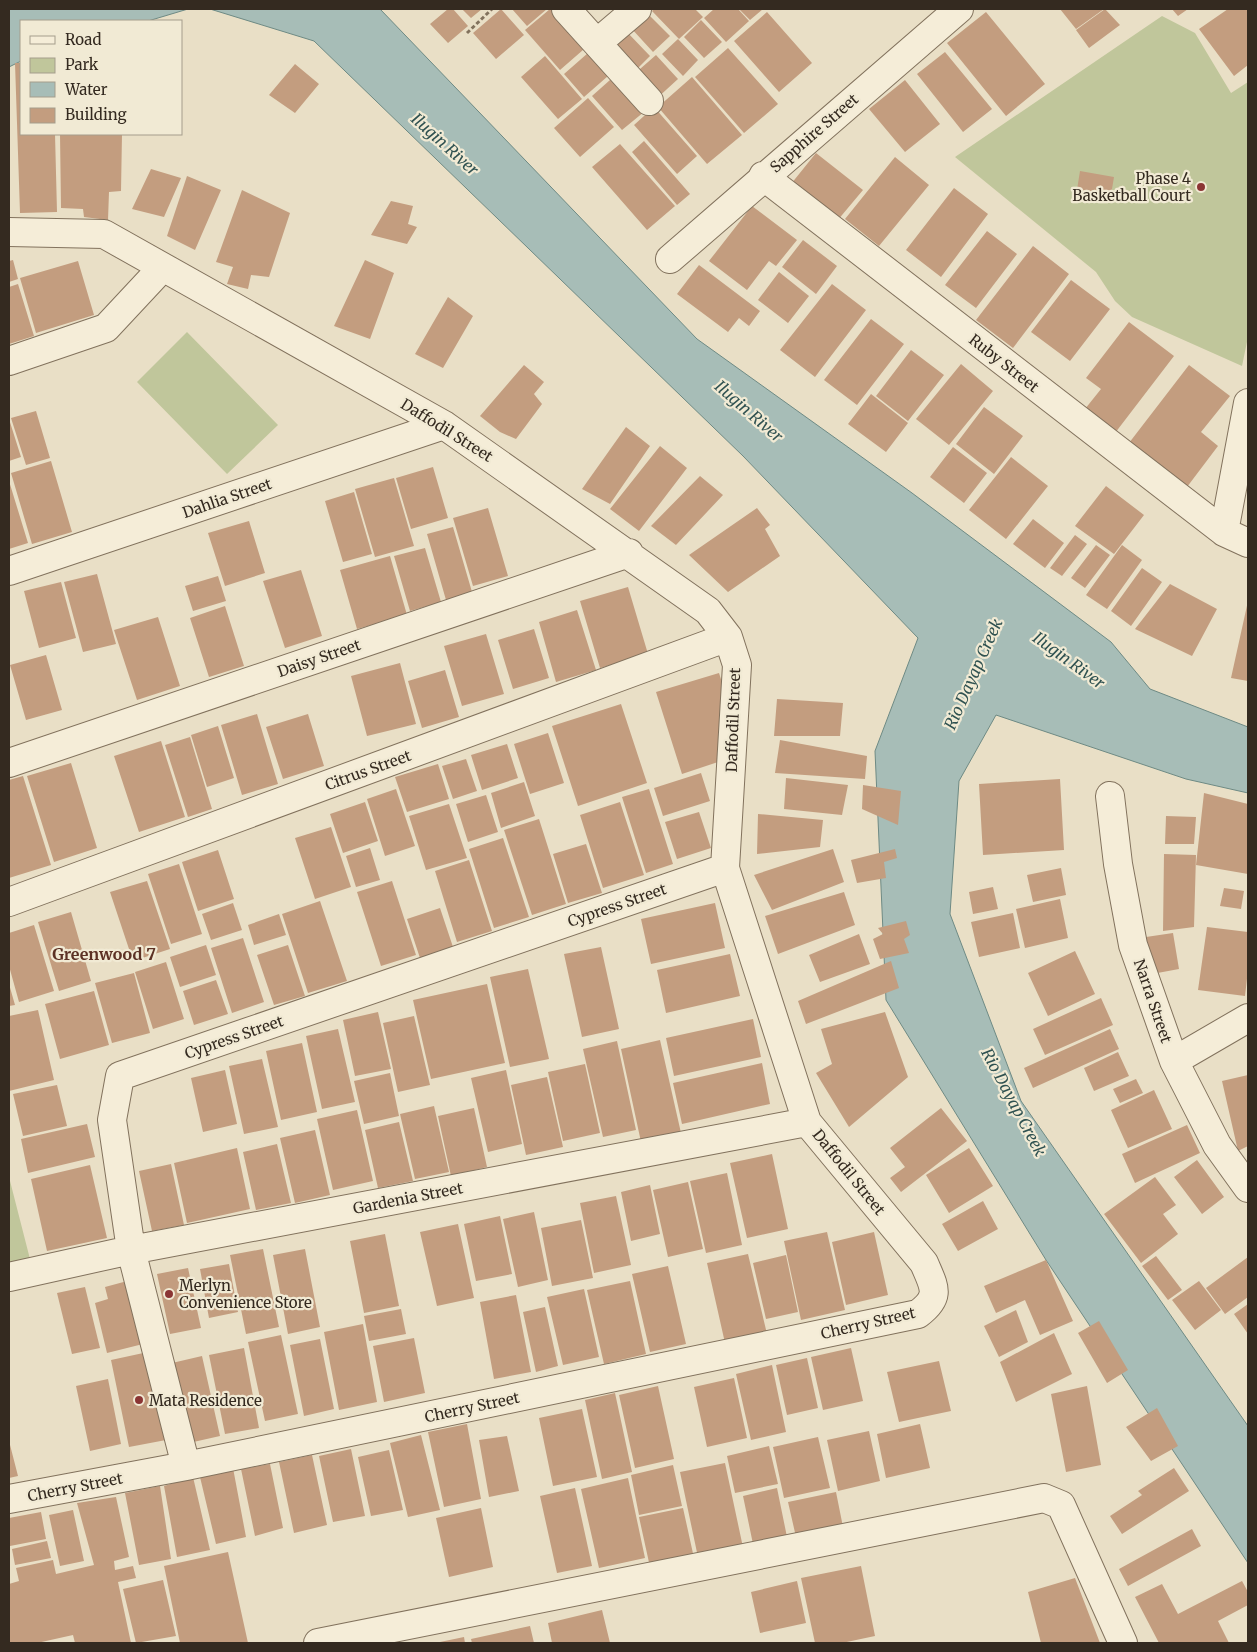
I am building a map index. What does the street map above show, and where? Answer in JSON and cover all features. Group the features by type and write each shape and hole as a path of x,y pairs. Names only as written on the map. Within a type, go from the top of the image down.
{"street":[{"path":"566,9 649,101"},
{"path":"597,44 638,9"},
{"name":"Sapphire Street","path":"670,259 763,176 959,9"},
{"name":"Ruby Street","path":"763,176 1224,532 1248,543"},
{"name":"Daffodil Street","path":"9,232 104,234 444,424 708,612 728,637 737,665 725,868 808,1122 924,1263 935,1290 931,1304"},
{"path":"9,362 106,328 162,268"},
{"path":"1224,532 1248,403"},
{"name":"Dahlia Street","path":"9,571 444,424"},
{"name":"Daisy Street","path":"9,763 629,554"},
{"name":"Citrus Street","path":"9,902 728,637"},
{"name":"Narra Street","path":"1110,796 1118,864 1133,945 1174,1060 1217,1145 1248,1188"},
{"name":"Cypress Street","path":"186,1466 131,1250 112,1120 120,1076 725,868"},
{"path":"1174,1060 1248,1018"},
{"name":"Gardenia Street","path":"9,1277 131,1250 808,1122"},
{"name":"Cherry Street","path":"9,1499 186,1466 918,1314 931,1304"},
{"path":"318,1643 365,1638 1044,1498 1061,1504 1123,1643"}],"path":[{"path":"467,33 492,9"}],"green space":[{"path":"1162,16 1195,33 1231,93 1248,82 1248,337 1242,366 1132,317 1115,301 1096,272 955,157"},
{"path":"187,332 278,425 227,474 137,382"},
{"path":"9,1177 31,1263 9,1267"}],"water":[{"path":"9,9 188,9 151,20 20,20 20,62 9,67"},
{"path":"210,9 380,9 697,339 912,493 1111,642 1150,689 1248,727 1248,793 1186,779 996,715 959,781 950,914 1021,1101 1248,1426 1248,1563 1046,1260 886,1000 875,751 918,638 743,456 314,41"}],"building":[{"path":"448,9 453,9 468,26 448,43 430,24"},
{"path":"462,9 482,9 471,18"},
{"path":"501,9 524,35 496,59 473,33"},
{"path":"512,9 547,9 527,26"},
{"path":"550,9 560,9 591,43 560,70 525,30"},
{"path":"654,9 695,9 703,17 679,39 652,11"},
{"path":"714,9 738,9 749,21 726,42 704,18"},
{"path":"739,9 763,9 750,20"},
{"path":"1060,9 1104,9 1076,29"},
{"path":"1105,9 1120,25 1089,48 1076,30"},
{"path":"1172,9 1188,9 1178,16"},
{"path":"1228,9 1248,9 1248,65 1234,76 1199,29"},
{"path":"767,12 812,63 779,92 734,41"},
{"path":"986,12 1045,84 1006,116 947,43"},
{"path":"647,13 670,36 653,52 631,28"},
{"path":"701,20 722,42 704,58 684,37"},
{"path":"626,31 650,56 631,75 606,50"},
{"path":"678,39 698,60 683,76 662,54"},
{"path":"596,46 616,69 584,97 564,74"},
{"path":"728,48 778,104 744,133 695,77"},
{"path":"945,52 992,109 963,132 917,74"},
{"path":"656,55 678,79 655,100 632,76"},
{"path":"545,56 582,99 558,119 521,77"},
{"path":"15,63 20,63 20,135 55,135 57,212 20,213"},
{"path":"295,64 319,84 295,113 269,95"},
{"path":"619,72 650,107 622,130 592,96"},
{"path":"692,77 742,135 707,164 658,107"},
{"path":"905,80 940,124 905,152 869,109"},
{"path":"588,98 614,127 580,157 554,128"},
{"path":"654,107 697,156 677,174 634,125"},
{"path":"60,135 122,135 121,191 109,192 108,220 84,217 83,209 61,208"},
{"path":"644,141 690,194 677,205 632,152"},
{"path":"620,144 675,206 647,230 592,167"},
{"path":"816,153 863,190 837,221 791,184"},
{"path":"895,157 929,185 879,246 845,219"},
{"path":"151,169 181,178 164,217 132,209"},
{"path":"1080,171 1114,177 1110,201 1076,196"},
{"path":"187,176 221,190 195,250 167,236"},
{"path":"954,188 988,214 941,277 906,250"},
{"path":"242,190 290,213 269,277 251,275 248,289 227,284 233,267 216,262"},
{"path":"391,201 413,206 408,224 417,227 407,244 371,235"},
{"path":"752,206 797,240 776,266 769,261 747,290 709,261"},
{"path":"987,231 1017,254 976,308 945,285"},
{"path":"803,240 837,266 816,294 782,267"},
{"path":"1033,246 1069,274 1013,348 976,320"},
{"path":"13,260 18,279 9,282 9,261"},
{"path":"365,260 394,273 370,339 334,326"},
{"path":"78,261 94,315 36,333 20,278"},
{"path":"699,265 760,311 749,326 739,318 728,332 677,294"},
{"path":"779,272 809,296 788,323 758,300"},
{"path":"1071,280 1110,309 1070,361 1031,332"},
{"path":"18,284 34,336 9,344 9,287"},
{"path":"832,284 866,310 815,377 780,350"},
{"path":"448,297 473,316 443,368 415,354"},
{"path":"871,319 904,344 857,405 824,380"},
{"path":"1129,322 1174,356 1112,437 1081,414 1101,389 1086,378"},
{"path":"911,350 944,375 908,421 876,396"},
{"path":"961,364 993,391 949,445 916,419"},
{"path":"524,365 544,382 534,394 542,404 516,439 500,432 480,416"},
{"path":"1189,365 1230,396 1201,432 1218,446 1187,487 1129,443"},
{"path":"871,394 908,423 886,452 848,424"},
{"path":"984,407 1023,436 994,474 956,444"},
{"path":"36,411 50,458 26,465 11,418"},
{"path":"9,419 21,457 9,461"},
{"path":"626,427 650,446 610,504 582,489"},
{"path":"660,446 687,468 639,531 610,509"},
{"path":"953,447 987,473 964,503 930,477"},
{"path":"1011,457 1048,486 1006,539 969,510"},
{"path":"51,461 72,532 32,544 11,473"},
{"path":"433,467 448,518 411,529 396,478"},
{"path":"700,476 723,495 676,545 651,526"},
{"path":"394,478 414,546 375,557 355,489"},
{"path":"9,481 28,543 9,549"},
{"path":"1106,486 1144,515 1114,554 1075,526"},
{"path":"354,492 372,554 343,562 325,501"},
{"path":"488,508 508,576 473,586 453,518"},
{"path":"757,508 770,525 765,529 780,556 728,592 689,555"},
{"path":"1033,519 1064,543 1045,568 1013,544"},
{"path":"249,521 265,573 225,586 208,533"},
{"path":"453,527 472,592 446,600 427,534"},
{"path":"1075,535 1087,544 1062,576 1050,568"},
{"path":"1096,545 1110,555 1085,588 1071,578"},
{"path":"1122,545 1142,560 1107,609 1086,595"},
{"path":"425,548 441,602 410,611 394,556"},
{"path":"390,556 407,615 357,629 340,570"},
{"path":"1142,568 1162,582 1131,626 1111,611"},
{"path":"301,570 322,636 285,648 263,581"},
{"path":"97,574 116,644 83,652 64,582"},
{"path":"218,576 226,601 193,611 185,586"},
{"path":"61,582 76,638 39,648 24,591"},
{"path":"1170,584 1217,609 1192,656 1135,629"},
{"path":"628,587 648,654 600,668 580,601"},
{"path":"1248,601 1248,681 1231,678"},
{"path":"225,606 244,666 209,677 190,618"},
{"path":"577,610 596,670 556,682 539,622"},
{"path":"158,617 180,686 137,700 114,630"},
{"path":"534,629 549,678 513,689 498,640"},
{"path":"486,634 504,694 462,706 444,646"},
{"path":"46,655 62,710 26,720 10,665"},
{"path":"400,663 416,724 367,736 351,676"},
{"path":"445,670 459,717 422,728 408,681"},
{"path":"719,673 727,698 718,762 682,774 656,692"},
{"path":"777,699 843,703 840,736 774,736"},
{"path":"621,704 647,783 578,806 552,726"},
{"path":"257,714 278,784 242,795 221,725"},
{"path":"308,714 324,766 283,779 266,727"},
{"path":"218,726 234,778 207,787 191,735"},
{"path":"548,733 564,783 530,794 514,744"},
{"path":"190,737 212,809 188,817 165,745"},
{"path":"780,740 867,756 865,779 775,773"},
{"path":"161,741 185,817 139,832 114,756"},
{"path":"507,744 518,778 482,790 471,755"},
{"path":"466,759 477,791 453,799 442,766"},
{"path":"71,763 97,848 54,862 27,776"},
{"path":"438,764 449,799 407,812 395,777"},
{"path":"701,773 710,801 663,816 654,788"},
{"path":"23,776 51,865 9,878 9,780"},
{"path":"786,778 848,785 842,815 784,809"},
{"path":"1060,779 1064,850 983,855 979,784"},
{"path":"524,782 535,816 501,828 491,793"},
{"path":"863,785 901,791 898,825 862,809"},
{"path":"396,789 415,846 385,856 367,799"},
{"path":"649,789 673,864 646,873 622,797"},
{"path":"1204,793 1248,804 1248,874 1196,865"},
{"path":"486,795 498,832 468,842 456,804"},
{"path":"365,802 378,841 343,853 330,814"},
{"path":"620,802 644,875 603,888 580,815"},
{"path":"449,804 467,858 426,870 409,816"},
{"path":"699,812 711,848 677,859 665,822"},
{"path":"758,814 823,820 820,847 757,854"},
{"path":"1166,816 1196,817 1194,844 1165,844"},
{"path":"539,819 566,904 532,915 504,830"},
{"path":"331,827 351,887 315,899 295,838"},
{"path":"503,838 529,917 494,928 469,849"},
{"path":"586,844 602,893 568,903 553,854"},
{"path":"370,848 380,880 356,887 346,856"},
{"path":"833,849 844,882 772,910 754,875"},
{"path":"895,849 897,858 884,862 886,878 857,883 851,860"},
{"path":"218,850 234,899 198,911 182,862"},
{"path":"1164,854 1196,855 1194,927 1163,931"},
{"path":"469,860 492,931 457,942 435,871"},
{"path":"179,864 202,934 171,944 148,874"},
{"path":"1061,868 1066,895 1033,902 1027,875"},
{"path":"147,881 170,949 133,961 110,892"},
{"path":"392,881 416,955 381,966 357,892"},
{"path":"993,887 998,909 973,914 969,892"},
{"path":"1224,888 1244,891 1241,909 1220,906"},
{"path":"844,892 855,925 778,954 765,916"},
{"path":"1060,899 1068,938 1025,948 1016,909"},
{"path":"320,901 347,981 308,993 282,914"},
{"path":"233,903 242,930 211,940 202,914"},
{"path":"715,903 725,948 651,964 641,919"},
{"path":"440,908 453,947 420,958 407,919"},
{"path":"71,912 91,981 59,991 38,922"},
{"path":"1013,913 1020,948 979,957 971,922"},
{"path":"279,914 286,935 254,945 248,925"},
{"path":"906,921 910,935 904,939 909,953 880,959 873,939 883,934 878,928"},
{"path":"34,925 54,991 19,1002 9,966 9,933"},
{"path":"1207,927 1248,932 1248,970 1245,996 1198,990"},
{"path":"1173,933 1179,969 1152,974 1146,937"},
{"path":"859,934 870,964 820,982 809,955"},
{"path":"243,938 264,1002 232,1013 211,948"},
{"path":"206,945 216,975 180,987 170,957"},
{"path":"288,945 305,996 274,1005 257,955"},
{"path":"601,947 619,1029 582,1037 564,954"},
{"path":"1075,951 1095,994 1048,1016 1028,973"},
{"path":"730,954 740,996 666,1013 657,970"},
{"path":"891,961 899,988 806,1024 798,1001"},
{"path":"166,962 184,1019 153,1029 135,972"},
{"path":"528,969 549,1059 510,1067 490,977"},
{"path":"134,973 150,1033 112,1043 95,983"},
{"path":"216,980 228,1014 194,1025 183,991"},
{"path":"9,984 15,1005 9,1006"},
{"path":"487,984 505,1063 431,1079 413,1000"},
{"path":"94,991 109,1045 60,1059 45,1004"},
{"path":"1101,998 1113,1025 1045,1055 1033,1029"},
{"path":"38,1010 54,1080 9,1091 9,1016"},
{"path":"378,1012 391,1069 355,1076 343,1020"},
{"path":"885,1012 908,1077 849,1127 816,1073 832,1064 821,1029"},
{"path":"414,1016 430,1085 398,1092 383,1023"},
{"path":"753,1019 761,1057 674,1076 666,1038"},
{"path":"338,1029 355,1102 322,1109 306,1036"},
{"path":"1110,1029 1119,1049 1033,1088 1024,1068"},
{"path":"660,1040 681,1133 641,1142 621,1049"},
{"path":"617,1041 636,1130 603,1137 583,1049"},
{"path":"302,1043 317,1112 281,1120 266,1051"},
{"path":"1118,1052 1129,1076 1094,1091 1084,1068"},
{"path":"262,1059 278,1127 244,1134 229,1066"},
{"path":"762,1063 770,1104 682,1124 673,1083"},
{"path":"585,1064 600,1133 563,1141 548,1072"},
{"path":"225,1070 237,1124 203,1132 191,1078"},
{"path":"506,1070 522,1144 488,1152 471,1078"},
{"path":"390,1073 399,1116 364,1124 354,1081"},
{"path":"1248,1075 1248,1146 1238,1151 1222,1081"},
{"path":"547,1077 563,1147 526,1155 511,1085"},
{"path":"1136,1079 1143,1093 1120,1103 1113,1089"},
{"path":"57,1085 67,1126 23,1136 13,1094"},
{"path":"1154,1090 1172,1129 1128,1148 1111,1110"},
{"path":"434,1106 449,1172 415,1179 400,1114"},
{"path":"474,1108 487,1167 451,1176 438,1116"},
{"path":"941,1108 967,1141 901,1192 890,1178 905,1167 890,1148"},
{"path":"357,1110 373,1181 333,1190 317,1119"},
{"path":"399,1122 413,1181 378,1188 365,1130"},
{"path":"87,1124 95,1157 28,1173 21,1139"},
{"path":"1187,1125 1200,1153 1135,1183 1122,1154"},
{"path":"315,1130 330,1195 295,1203 280,1138"},
{"path":"277,1144 291,1203 256,1210 243,1152"},
{"path":"237,1148 250,1209 187,1223 174,1163"},
{"path":"969,1148 993,1186 949,1213 926,1175"},
{"path":"772,1154 788,1229 747,1238 730,1163"},
{"path":"1197,1160 1224,1197 1202,1214 1174,1177"},
{"path":"171,1164 184,1225 152,1231 139,1171"},
{"path":"90,1165 107,1238 47,1251 31,1179"},
{"path":"727,1173 742,1245 706,1253 690,1181"},
{"path":"1155,1177 1176,1205 1163,1214 1178,1234 1141,1263 1104,1214"},
{"path":"688,1182 703,1249 668,1257 653,1190"},
{"path":"650,1185 660,1234 631,1241 621,1192"},
{"path":"616,1196 631,1265 594,1273 580,1203"},
{"path":"983,1201 998,1229 958,1251 942,1224"},
{"path":"534,1212 548,1280 518,1287 503,1219"},
{"path":"500,1216 512,1274 476,1281 464,1224"},
{"path":"581,1220 593,1278 552,1286 541,1228"},
{"path":"458,1224 474,1298 437,1306 420,1232"},
{"path":"827,1232 845,1310 801,1320 784,1241"},
{"path":"874,1232 888,1295 846,1305 832,1242"},
{"path":"385,1234 399,1306 364,1313 350,1241"},
{"path":"263,1249 279,1327 246,1334 230,1255"},
{"path":"305,1249 320,1327 288,1334 273,1255"},
{"path":"748,1254 767,1334 725,1343 707,1263"},
{"path":"786,1255 798,1312 766,1319 753,1263"},
{"path":"1156,1256 1182,1290 1168,1300 1142,1266"},
{"path":"1248,1257 1248,1297 1225,1314 1206,1288"},
{"path":"1046,1260 1073,1321 1040,1335 1025,1300 996,1313 984,1286"},
{"path":"229,1264 238,1312 209,1318 200,1269"},
{"path":"668,1266 686,1344 650,1352 632,1274"},
{"path":"188,1268 201,1328 170,1334 157,1274"},
{"path":"131,1280 147,1343 107,1353 95,1303 108,1299 105,1287"},
{"path":"630,1281 646,1354 604,1364 587,1290"},
{"path":"1199,1281 1221,1310 1195,1330 1172,1300"},
{"path":"85,1287 100,1348 72,1354 57,1293"},
{"path":"584,1289 599,1357 563,1365 547,1297"},
{"path":"516,1295 531,1372 494,1379 480,1302"},
{"path":"1248,1304 1248,1334 1234,1314"},
{"path":"545,1307 558,1366 536,1372 523,1312"},
{"path":"401,1309 406,1334 369,1341 364,1316"},
{"path":"1016,1310 1028,1342 999,1357 984,1326"},
{"path":"1099,1321 1128,1370 1107,1383 1078,1333"},
{"path":"363,1324 377,1402 339,1410 324,1332"},
{"path":"1054,1333 1072,1374 1016,1402 1000,1362"},
{"path":"281,1335 298,1414 265,1421 248,1342"},
{"path":"414,1338 425,1393 384,1402 373,1346"},
{"path":"320,1339 334,1409 304,1416 290,1345"},
{"path":"244,1348 259,1428 225,1434 209,1355"},
{"path":"851,1348 863,1401 823,1410 811,1357"},
{"name":"Mata Residence","path":"148,1352 166,1440 129,1447 111,1360"},
{"path":"202,1356 220,1436 189,1443 172,1363"},
{"path":"807,1358 818,1408 787,1415 776,1365"},
{"path":"939,1361 951,1411 899,1422 887,1372"},
{"path":"772,1365 786,1432 751,1440 736,1374"},
{"path":"734,1378 747,1438 707,1447 694,1387"},
{"path":"108,1379 121,1444 90,1451 76,1386"},
{"path":"658,1386 674,1459 635,1468 619,1395"},
{"path":"1087,1386 1101,1465 1066,1472 1051,1394"},
{"path":"615,1393 632,1472 602,1479 585,1400"},
{"path":"1157,1408 1178,1446 1151,1461 1126,1427"},
{"path":"582,1409 597,1477 553,1486 539,1418"},
{"path":"467,1424 481,1499 444,1507 428,1432"},
{"path":"920,1424 930,1468 886,1478 877,1434"},
{"path":"869,1431 880,1481 838,1491 827,1440"},
{"path":"421,1435 440,1510 408,1517 390,1443"},
{"path":"507,1436 519,1491 489,1497 479,1440"},
{"path":"818,1437 830,1488 784,1498 773,1447"},
{"path":"9,1441 18,1476 9,1478"},
{"path":"769,1446 778,1484 735,1493 727,1456"},
{"path":"351,1449 365,1516 333,1522 319,1456"},
{"path":"389,1450 403,1510 371,1516 358,1457"},
{"path":"312,1455 327,1525 294,1533 279,1462"},
{"path":"725,1463 744,1552 699,1562 680,1472"},
{"path":"270,1464 283,1528 255,1536 241,1469"},
{"path":"673,1465 682,1506 639,1515 631,1475"},
{"path":"233,1468 246,1537 216,1544 200,1477"},
{"path":"1174,1468 1189,1491 1122,1534 1110,1516 1142,1495 1138,1491"},
{"path":"193,1477 210,1550 177,1557 164,1486"},
{"path":"628,1478 645,1558 599,1568 581,1489"},
{"path":"160,1486 171,1559 139,1565 125,1493"},
{"path":"575,1488 592,1566 557,1573 540,1496"},
{"path":"777,1488 787,1537 753,1544 743,1496"},
{"path":"836,1492 843,1527 796,1537 788,1502"},
{"path":"116,1497 129,1557 114,1561 115,1570 133,1566 136,1578 118,1582 131,1643 75,1643 73,1635 37,1643 9,1643 9,1584 19,1581 16,1568 53,1560 56,1574 94,1565 77,1503"},
{"path":"481,1508 493,1567 449,1577 436,1518"},
{"path":"683,1508 694,1558 650,1567 639,1517"},
{"path":"73,1510 84,1561 60,1566 49,1515"},
{"path":"41,1512 46,1539 10,1546 9,1518"},
{"path":"1192,1529 1201,1546 1128,1586 1119,1569"},
{"path":"47,1541 51,1558 15,1565 12,1549"},
{"path":"228,1552 248,1643 180,1643 164,1566"},
{"path":"861,1566 875,1636 842,1643 815,1643 801,1578"},
{"path":"1075,1578 1100,1643 1041,1643 1028,1592"},
{"path":"163,1580 176,1636 136,1643 123,1589"},
{"path":"797,1581 806,1623 760,1633 751,1592"},
{"path":"1242,1581 1248,1592 1248,1605 1218,1621 1229,1643 1159,1643 1135,1597 1162,1584 1178,1614"},
{"path":"602,1610 610,1643 552,1643 548,1623"},
{"path":"530,1626 534,1643 472,1643 471,1639"},
{"path":"464,1637 465,1643 440,1643 440,1642"}],"place":[{"name":"Phase 4 Basketball Court","path":"1201,187"},
{"name":"Merlyn Convenience Store","path":"169,1294"},
{"name":"Mata Residence","path":"139,1400"}],"district":[{"name":"Greenwood 7","path":"104,954"}],"water label":[{"name":"Ilugin River","path":"445,144"},
{"name":"Ilugin River","path":"749,411"},
{"name":"Ilugin River","path":"1069,660"},
{"name":"Rio Dayap Creek","path":"973,674"},
{"name":"Rio Dayap Creek","path":"1014,1102"}]}
